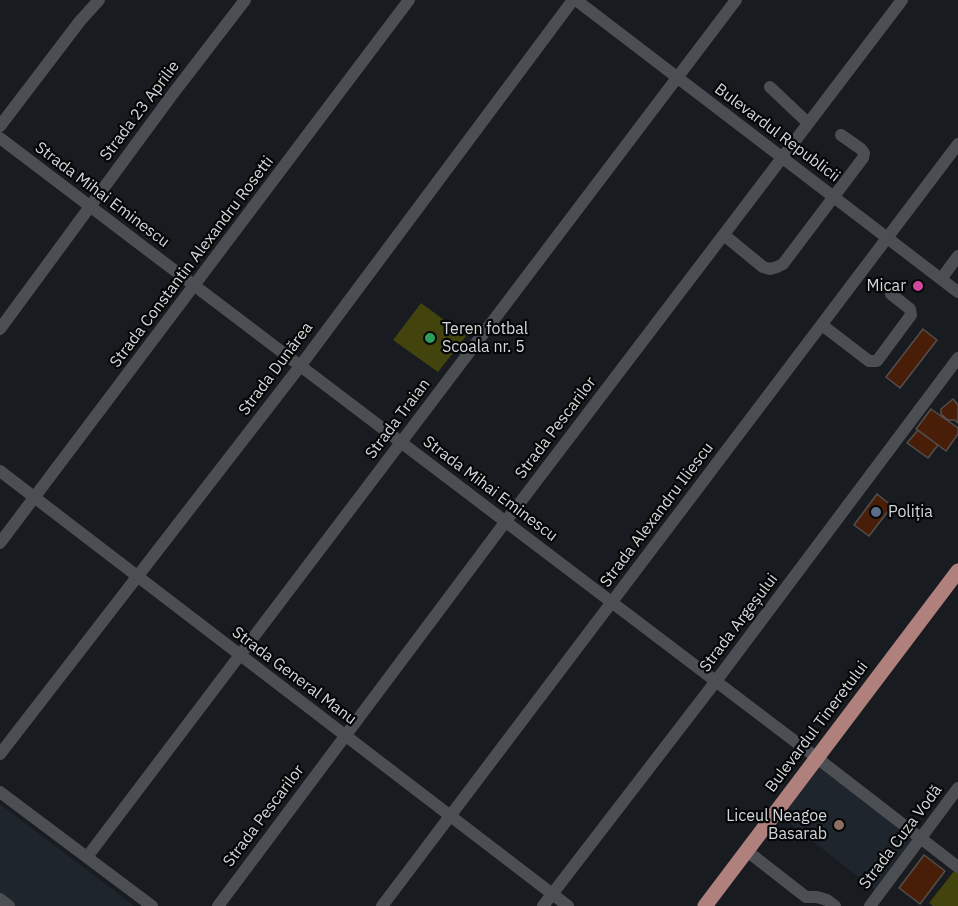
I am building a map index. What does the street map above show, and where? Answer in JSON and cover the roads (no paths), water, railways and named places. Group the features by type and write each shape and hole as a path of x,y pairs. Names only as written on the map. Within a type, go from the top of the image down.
{"main road":[{"name":"Bulevardul Tineretului","path":"705,906 958,571"}],"street":[{"path":"0,126 80,21 99,0"},
{"name":"Strada 23 Aprilie","path":"0,329 244,0"},
{"name":"Strada Constantin Alexandru Rosetti","path":"0,543 409,0"},
{"name":"Bulevardul Republicii","path":"575,0 958,292"},
{"name":"Strada Dunărea","path":"0,754 300,365 575,0"},
{"name":"Strada Traian","path":"87,857 736,0"},
{"name":"Strada Pescarilor","path":"218,906 506,521 902,0"},
{"path":"770,87 808,123"},
{"path":"724,235 763,267 770,269 783,264 863,158 864,153 861,149 841,135"},
{"name":"Strada Mihai Eminescu","path":"0,138 958,867"},
{"name":"Strada Alexandru Iliescu","path":"382,906 887,237 956,152"},
{"path":"941,279 958,256"},
{"path":"822,325 869,361 877,361 911,315 910,309 891,294"},
{"name":"Strada Argeșului","path":"543,906 716,681 958,358"},
{"name":"Strada General Manu","path":"0,471 568,906"},
{"name":"Strada Cuza Vodă","path":"870,906 958,788"},
{"path":"0,792 145,904"},
{"path":"747,851 806,897 827,900 835,906"},
{"path":"0,899 9,906"}],"place":[{"name":"Micar","path":"918,286"},
{"name":"Teren fotbal Scoala nr. 5","path":"430,338"},
{"name":"Poliția","path":"876,512"},
{"name":"Liceul Neagoe Basarab","path":"839,825"}]}
